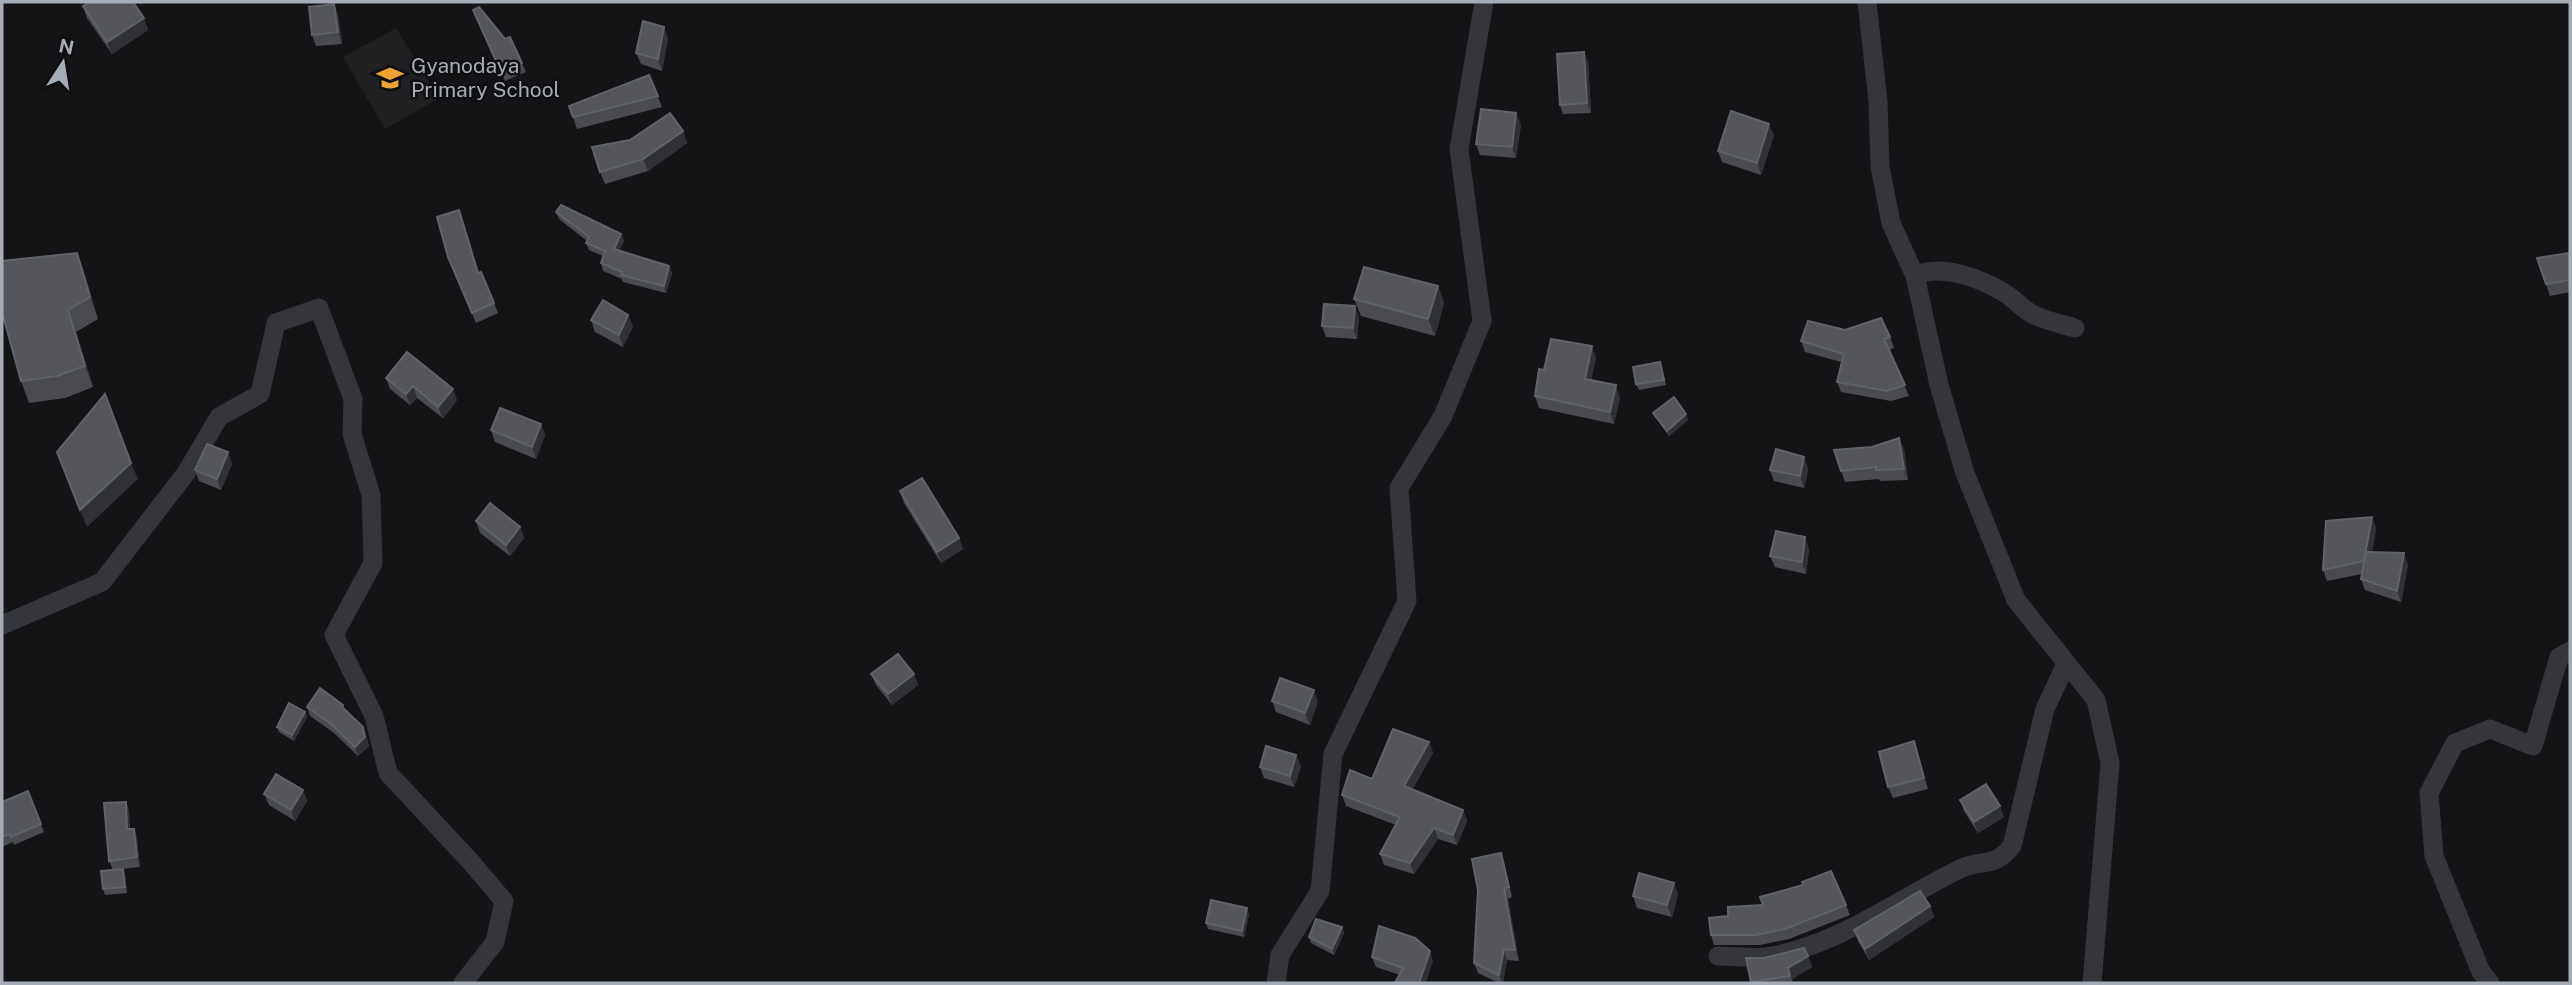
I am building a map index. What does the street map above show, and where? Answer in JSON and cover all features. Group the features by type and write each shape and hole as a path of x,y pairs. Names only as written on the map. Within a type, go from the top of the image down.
{"street":[{"path":"1276,983 1280,955 1320,891 1333,754 1407,601 1399,488 1443,416 1482,321 1459,149 1484,2"},
{"path":"1867,2 1878,102 1880,167 1891,223 1915,276 1939,385 1965,473 2015,600 2096,700 2110,763 2092,983"},
{"path":"1915,276 1925,271 1947,272 1979,280 2004,292 2034,315 2075,328"},
{"path":"2,625 102,582 186,473 219,417 260,394 276,323 319,308 353,399 352,434 370,495 373,563 334,635 374,716 388,774 504,901 495,942 463,983"},
{"path":"2490,983 2482,972 2434,856 2429,793 2455,743 2490,729 2533,746 2559,657 2570,650"},
{"path":"1718,956 1765,957 1824,942 1963,867 1990,863 2003,856 2012,846 2045,709 2066,664"}],"shaded area":[{"name":"Gyanodaya Primary School","path":"396,28 439,98 385,129 343,57"}],"building":[{"path":"90,2 133,2 144,18 107,42 83,6"},
{"path":"334,4 338,32 312,35 309,7"},
{"path":"479,7 505,39 510,37 522,63 501,72 473,10"},
{"path":"643,21 664,27 658,59 636,53"},
{"path":"1584,52 1587,103 1560,105 1557,54"},
{"path":"649,75 658,96 573,117 569,106"},
{"path":"1481,109 1516,113 1512,147 1476,144"},
{"path":"1731,111 1769,124 1757,163 1718,151"},
{"path":"670,113 683,131 643,159 600,172 592,147 630,140"},
{"path":"561,205 621,234 614,249 669,266 664,286 621,275 622,272 601,263 605,251 586,243 589,237 556,212"},
{"path":"459,210 478,273 481,272 494,303 472,313 448,257 437,217"},
{"path":"77,253 90,297 68,310 85,366 57,376 21,381 2,312 2,261"},
{"path":"2570,253 2570,280 2546,284 2537,258"},
{"path":"1364,267 1438,286 1428,319 1354,299"},
{"path":"603,300 628,315 619,335 591,320"},
{"path":"1324,304 1355,306 1353,328 1322,326"},
{"path":"1881,318 1890,337 1884,339 1905,385 1887,391 1837,382 1844,354 1801,341 1808,321 1845,330"},
{"path":"1551,339 1592,346 1585,379 1616,385 1610,412 1535,396 1539,369 1544,370"},
{"path":"407,352 453,389 438,407 413,386 406,394 386,378"},
{"path":"1660,362 1664,380 1636,384 1633,367"},
{"path":"105,394 131,463 80,510 57,452"},
{"path":"1674,397 1686,414 1667,431 1653,413"},
{"path":"500,408 541,424 532,447 491,430"},
{"path":"1899,438 1904,469 1876,470 1876,467 1841,471 1834,450 1872,447"},
{"path":"207,444 228,452 217,479 195,470"},
{"path":"1776,449 1804,457 1800,476 1770,470"},
{"path":"922,478 959,538 937,552 900,491"},
{"path":"490,503 520,527 506,545 476,521"},
{"path":"2372,517 2364,561 2323,570 2326,521"},
{"path":"1776,531 1805,537 1802,562 1770,556"},
{"path":"2366,552 2404,553 2397,591 2361,579"},
{"path":"898,654 914,674 888,694 871,674"},
{"path":"1280,678 1314,690 1305,713 1272,701"},
{"path":"320,688 343,705 363,727 365,737 355,747 331,724 307,707"},
{"path":"289,703 305,712 292,735 277,727"},
{"path":"1393,729 1429,742 1404,786 1463,810 1453,835 1434,828 1410,863 1380,854 1400,817 1342,795 1350,770 1372,779"},
{"path":"1914,741 1924,778 1888,787 1879,752"},
{"path":"1266,746 1296,755 1290,776 1260,767"},
{"path":"276,774 303,790 291,810 264,794"},
{"path":"1986,784 2000,806 1974,822 1960,800"},
{"path":"28,791 41,824 11,837 10,834 2,837 2,802"},
{"path":"126,802 127,829 134,829 137,857 109,861 104,803"},
{"path":"1501,853 1509,887 1504,888 1515,950 1504,949 1499,975 1474,963 1478,890 1472,859"},
{"path":"123,869 125,887 103,889 101,871"},
{"path":"1831,871 1846,905 1785,929 1756,935 1711,935 1709,918 1728,916 1728,907 1763,905 1760,897 1803,885 1802,882"},
{"path":"1639,873 1674,883 1667,905 1633,896"},
{"path":"1920,891 1930,906 1865,949 1854,930"},
{"path":"1211,900 1247,908 1242,931 1206,923"},
{"path":"1316,919 1342,927 1332,949 1309,937"},
{"path":"1379,926 1415,938 1430,951 1419,983 1395,983 1403,968 1372,957"},
{"path":"1804,948 1808,956 1788,968 1790,976 1751,982 1746,958 1764,958"}],"place":[{"name":"Gyanodaya Primary School","path":"390,78"}]}
